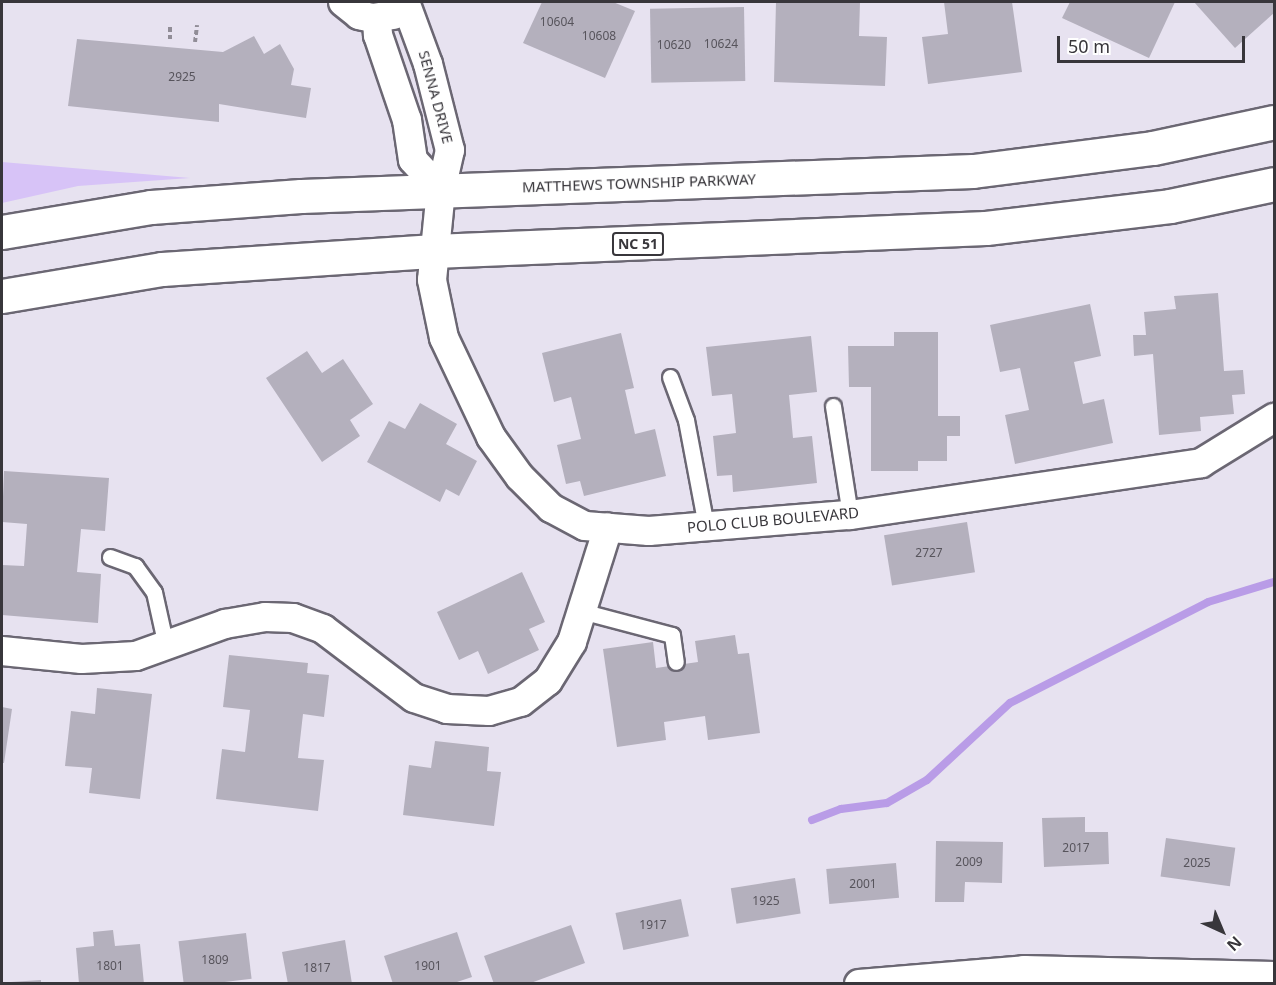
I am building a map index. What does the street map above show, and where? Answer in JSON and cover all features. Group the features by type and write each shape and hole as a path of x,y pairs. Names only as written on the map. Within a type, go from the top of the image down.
{"main road":[{"name":"MATTHEWS TOWNSHIP PARKWAY","path":"2,232 151,207 441,190 973,171 1153,148 1275,122"},
{"name":"NC 51","path":"2,296 162,269 434,252 986,228 1160,207 1275,184"}],"street":[{"path":"343,2 359,15 377,18 378,35 407,120 413,160 441,190"},
{"name":"SENNA DRIVE","path":"377,18 388,17 410,4 450,150 441,190 434,252"},
{"name":"POLO CLUB BOULEVARD","path":"434,252 435,307 444,338 490,436 520,477 551,508 585,526 649,531 850,515 1201,463 1275,418"},
{"path":"2,651 82,659 136,656 225,624 265,617 293,618 324,629 414,698 447,709 489,711 521,702 548,681 572,642 609,528"},
{"path":"859,984 1024,970 1275,976"}],"lane":[{"path":"670,377 686,420 706,526"},
{"path":"833,406 850,515"},
{"path":"110,557 135,566 154,592 166,646"},
{"path":"581,611 672,635 676,662"}],"path":[{"path":"170,24 170,39"},
{"path":"195,42 196,25"}],"shaded area":[{"path":"2,162 190,178 78,186 2,203"}],"building":[{"path":"542,2 613,2 635,11 605,78 523,43"},
{"path":"776,2 860,2 859,36 887,37 885,86 774,82"},
{"path":"944,2 1012,2 1022,72 928,84 922,37 948,34"},
{"path":"1070,2 1175,2 1149,58 1062,18"},
{"path":"1194,2 1274,2 1274,13 1235,48"},
{"path":"744,7 745,81 651,83 650,9"},
{"path":"254,36 264,54 280,44 294,69 291,85 311,88 306,118 219,104 219,122 68,106 77,39 223,52"},
{"path":"1218,293 1224,371 1243,370 1245,394 1232,395 1234,414 1200,417 1201,431 1159,435 1153,354 1134,356 1133,335 1146,335 1144,312 1176,309 1174,296"},
{"path":"1090,304 1101,356 1074,362 1083,404 1104,399 1113,443 1015,464 1005,415 1029,410 1020,368 1000,372 990,325"},
{"path":"894,332 938,332 938,416 960,416 960,436 947,436 947,461 918,461 918,471 871,471 871,387 849,387 848,346 894,346"},
{"path":"621,333 634,388 625,390 635,434 655,429 666,476 584,496 580,481 566,484 557,445 581,439 571,397 554,402 542,353"},
{"path":"811,336 817,392 789,395 793,438 812,436 817,483 733,492 732,475 717,476 713,436 736,433 732,394 712,396 706,347"},
{"path":"307,351 322,373 343,359 373,404 350,420 360,436 322,462 266,378"},
{"path":"420,403 457,424 446,444 477,461 459,496 446,489 440,502 367,462 389,421 405,429"},
{"path":"4,471 109,478 105,531 81,529 77,572 101,574 98,623 2,615 2,565 24,566 27,524 2,522"},
{"path":"967,522 975,572 892,586 884,535"},
{"path":"522,572 545,622 529,629 539,650 488,674 478,651 459,660 437,612"},
{"path":"735,635 738,654 749,653 760,733 708,740 705,716 664,722 666,740 617,747 603,649 653,642 656,668 698,662 695,641"},
{"path":"229,655 308,663 307,673 329,675 324,717 303,714 298,758 324,760 318,811 216,799 222,749 245,752 250,710 223,707"},
{"path":"97,688 152,694 140,799 89,793 92,768 65,766 71,711 95,714"},
{"path":"2,707 12,709 4,763 2,763"},
{"path":"435,741 489,747 487,771 501,772 494,826 403,815 409,765 431,768"},
{"path":"1085,817 1085,832 1108,832 1109,864 1044,867 1042,818"},
{"path":"1166,838 1235,848 1230,886 1161,877"},
{"path":"936,841 1003,842 1002,883 965,882 964,902 935,902"},
{"path":"896,863 899,898 829,904 826,869"},
{"path":"795,878 801,914 736,924 731,888"},
{"path":"681,899 689,936 623,950 615,913"},
{"path":"571,925 585,963 528,984 494,984 484,956"},
{"path":"113,930 115,946 140,944 144,984 79,984 76,948 94,946 93,932"},
{"path":"457,932 472,977 451,984 393,984 384,956"},
{"path":"246,933 252,979 208,984 184,984 179,941"},
{"path":"345,940 352,984 288,984 282,952"},
{"path":"41,980 41,984 11,984 11,982"}],"waterway":[{"path":"812,820 841,809 887,803 927,780 1010,703 1208,602 1274,582"}]}
